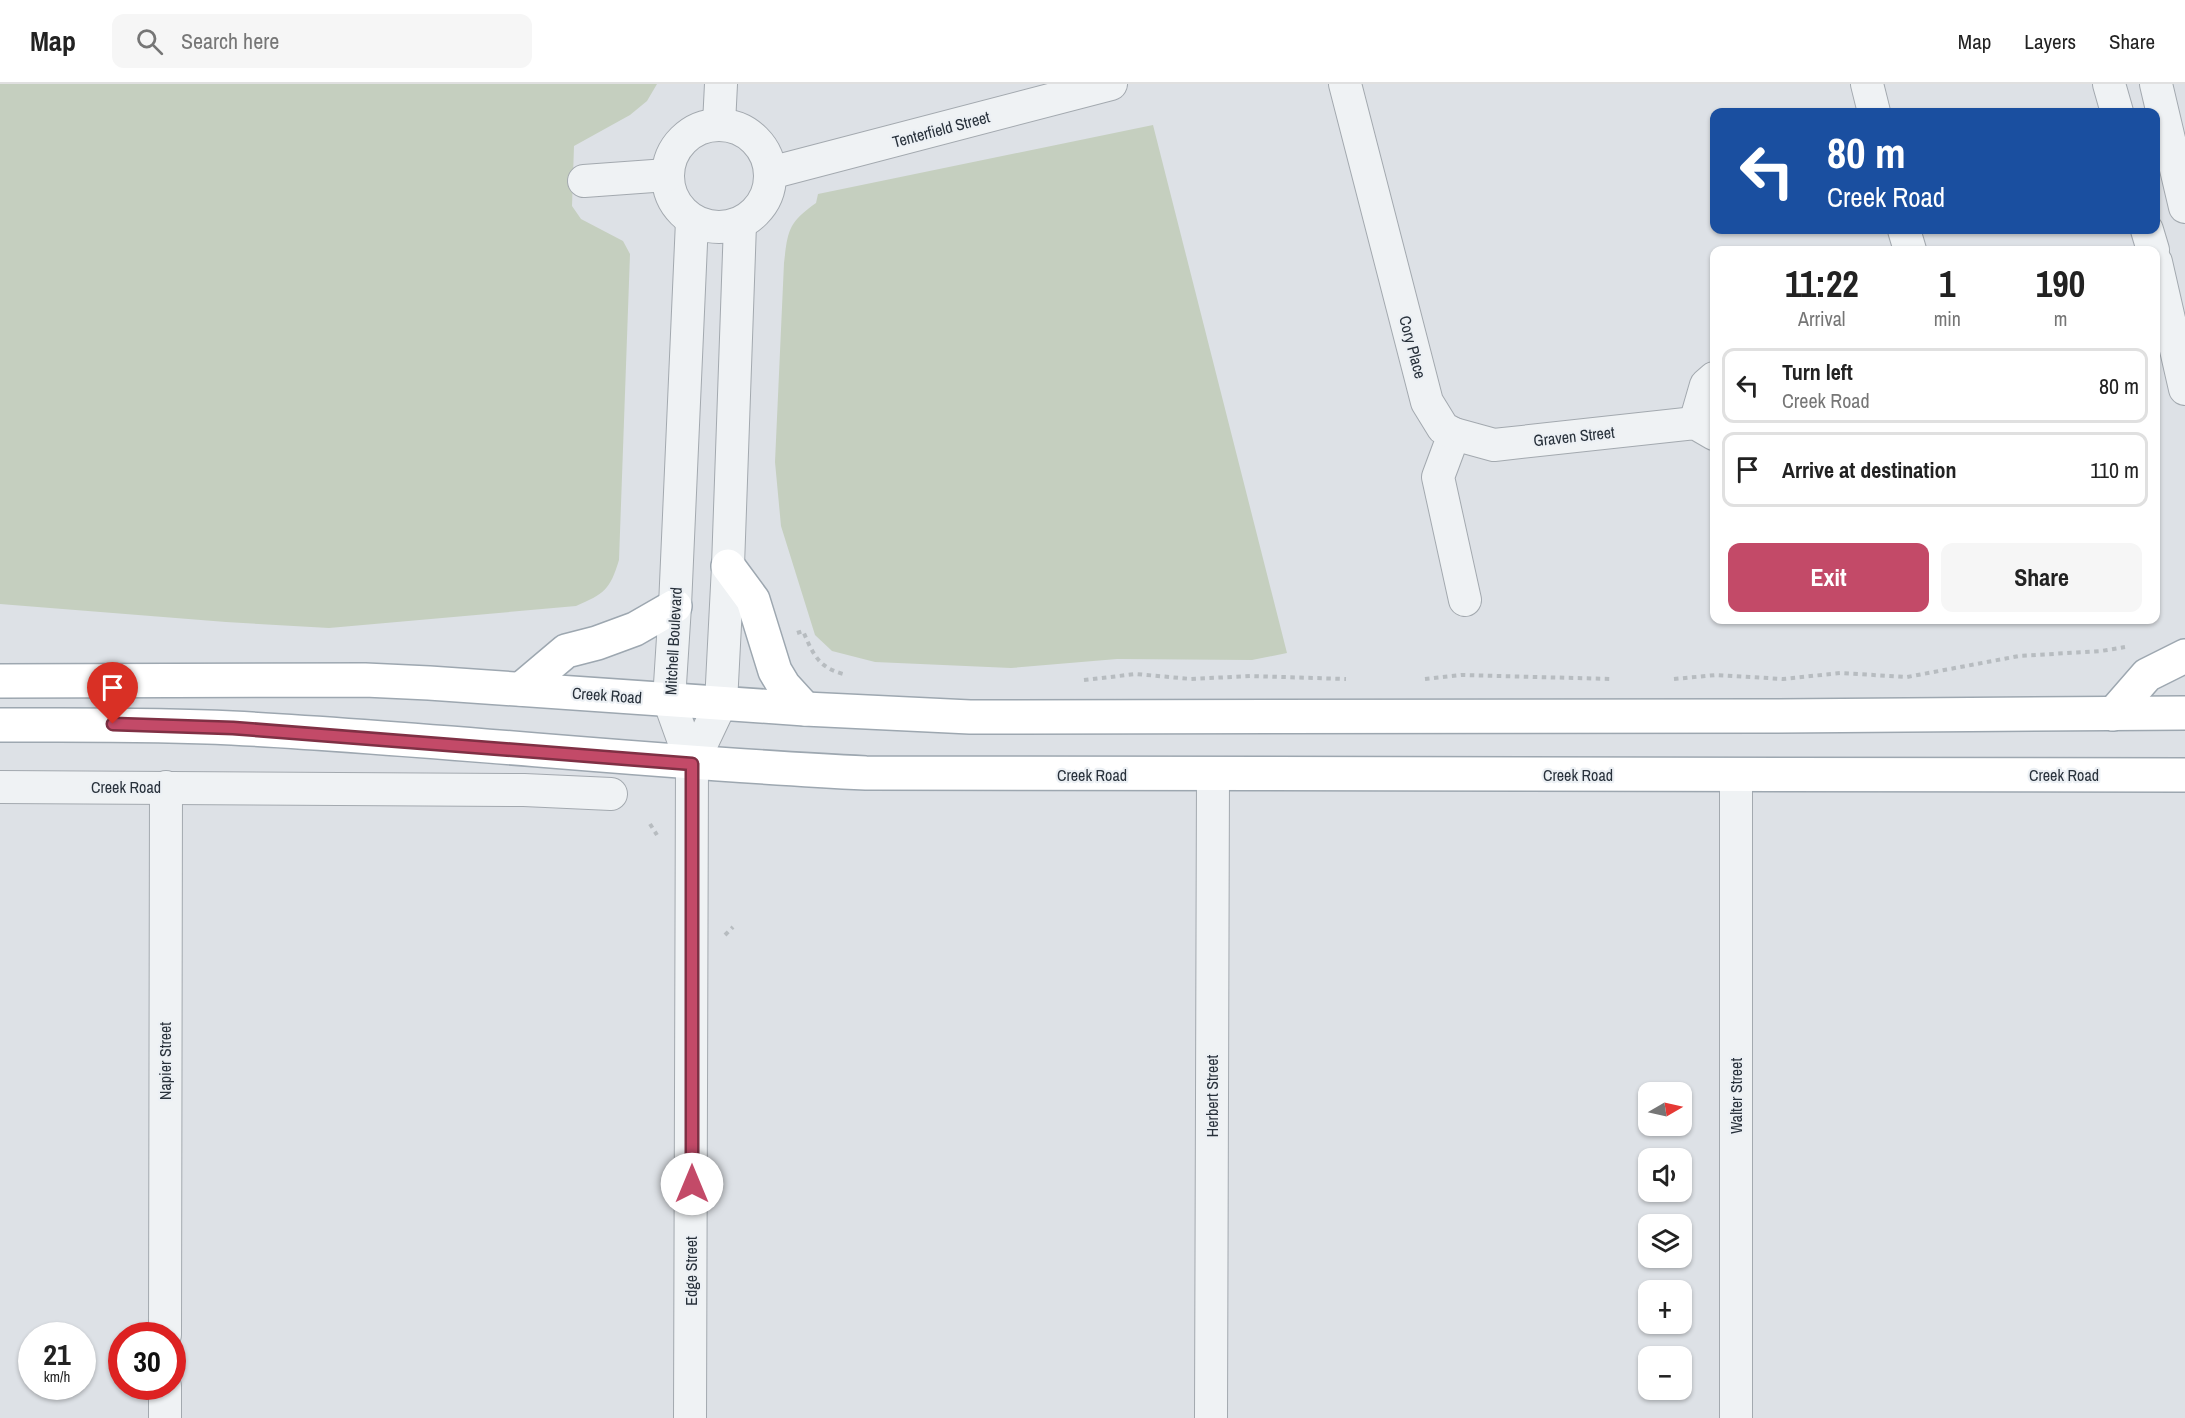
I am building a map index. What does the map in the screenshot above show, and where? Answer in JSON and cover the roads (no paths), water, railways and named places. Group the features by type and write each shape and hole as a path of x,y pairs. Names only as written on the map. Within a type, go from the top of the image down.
{"main road":[{"path":"728,566 753,600 775,671 784,686 805,708"},
{"path":"521,689 566,651 628,632 675,606"},
{"path":"2113,714 2147,675 2185,656"},
{"name":"Creek Road","path":"0,681 365,680 970,717 2185,713"},
{"name":"Creek Road","path":"0,725 136,724 233,728 692,764 866,773 2185,775"}],"street":[{"path":"719,124 721,84"},
{"name":"Tenterfield Street","path":"770,173 1111,84"},
{"name":"Cory Place","path":"1345,84 1428,402 1443,428 1454,434"},
{"path":"1867,84 1873,108"},
{"path":"2109,84 2116,108"},
{"path":"2156,84 2185,207"},
{"path":"719,124 734,127 748,134 767,158 770,173 769,189 764,204 753,216 740,224 724,228 708,227 692,221 682,213 674,202 667,176 670,160 677,146 689,134 703,127 719,124"},
{"path":"584,181 667,176"},
{"name":"Mitchell Boulevard","path":"692,221 669,700 692,764"},
{"path":"692,764 721,703 740,224"},
{"path":"2168,277 2185,389"},
{"name":"Graven Street","path":"1454,434 1494,445 1705,429 1706,385 1710,382"},
{"path":"1454,434 1438,477 1465,600"},
{"name":"Edge Street","path":"690,1418 692,764"},
{"name":"Herbert Street","path":"1211,1418 1213,775"},
{"name":"Walter Street","path":"1736,775 1736,1418"},
{"name":"Creek Road","path":"0,787 524,790 611,794"},
{"name":"Napier Street","path":"165,1322 166,787"},
{"path":"165,1400 165,1418"}]}
